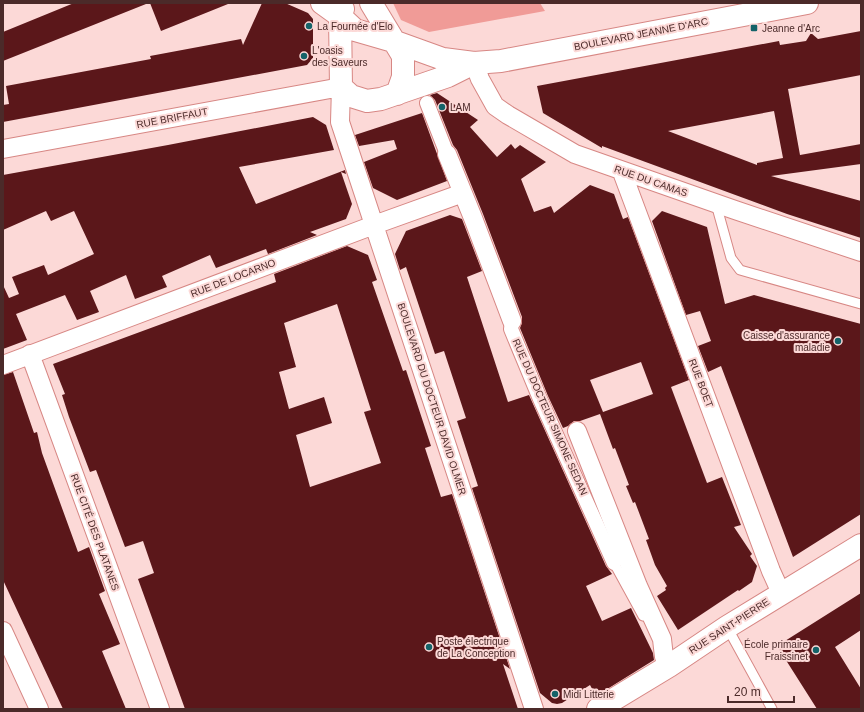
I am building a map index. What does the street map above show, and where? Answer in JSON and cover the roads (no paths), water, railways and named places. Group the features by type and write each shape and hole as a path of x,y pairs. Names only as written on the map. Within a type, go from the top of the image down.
{"street":[{"path":"322,3 342,10 341,87"},
{"path":"371,3 393,42 403,56 403,77 397,94"},
{"name":"BOULEVARD JEANNE D'ARC","path":"342,10 355,30 443,59 474,63 501,61 807,3"},
{"name":"BOULEVARD JEANNE D'ARC","path":"341,87 352,96 367,101 382,99 448,76 474,63"},
{"name":"RUE DU CAMAS","path":"474,63 480,79 495,106 575,154 622,172 861,252"},
{"name":"RUE BRIFFAUT","path":"3,149 341,87"},
{"name":"BOULEVARD DU DOCTEUR DAVID OLMER","path":"341,87 340,122 534,709"},
{"name":"RUE DU DOCTEUR SIMONE SEDAN","path":"427,103 512,322 511,329 540,399 614,563"},
{"name":"RUE BOET","path":"622,172 781,593"},
{"name":"RUE DE LOCARNO","path":"3,365 463,193"},
{"name":"RUE CITÉ DES PLATANES","path":"30,354 160,709"},
{"name":"RUE DU DOCTEUR SIMONE SEDAN","path":"577,431 638,586 662,639 666,662"},
{"name":"RUE SAINT-PIERRE","path":"598,709 666,662 727,627 861,545"},
{"path":"3,631 39,709"}],"lane":[{"path":"716,204 731,258 740,270 861,304"},
{"name":"RUE DU DOCTEUR SIMONE SEDAN","path":"614,563 666,662"},
{"path":"727,627 772,709"}],"place":[{"name":"La Fournée d'Elo","path":"309,26"},
{"name":"Jeanne d'Arc","path":"754,28"},
{"name":"L'oasis des Saveurs","path":"304,56"},
{"name":"LAM","path":"442,107"},
{"name":"Caisse d'assurance maladie","path":"838,341"},
{"name":"Poste électrique de La Conception","path":"429,647"},
{"name":"École primaire Fraissinet","path":"816,650"},
{"name":"Midi Litterie","path":"555,694"}]}
